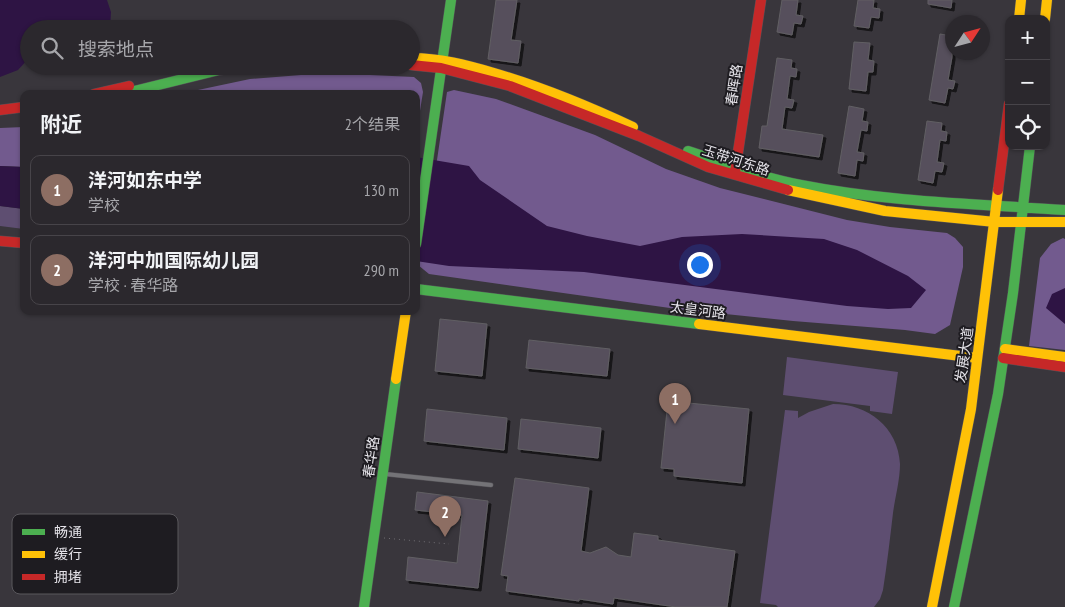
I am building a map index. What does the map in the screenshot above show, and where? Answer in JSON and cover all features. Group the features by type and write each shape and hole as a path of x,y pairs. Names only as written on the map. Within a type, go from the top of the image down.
{"street":[{"path":"420,215 451,0"},
{"name":"春晖路","path":"735,171 761,0"},
{"path":"1019,15 1021,0"},
{"path":"1045,15 1047,0"},
{"name":"玉带河东路","path":"420,59 510,78 568,99 735,171 793,192 885,211 995,222 1065,222"},
{"name":"玉带河东路","path":"420,64 442,63"},
{"path":"111,90 175,75"},
{"path":"138,90 198,75"},
{"name":"发展大道","path":"932,607 970,409 1009,105"},
{"path":"0,110 20,108"},
{"path":"0,116 20,114"},
{"path":"954,607 998,394 1030,150"},
{"name":"玉带河东路","path":"735,171 844,194 1065,210"},
{"path":"0,241 20,244"},
{"name":"太皇河路","path":"420,289 977,358"},
{"name":"春华路","path":"364,607 405,315"},
{"path":"1004,354 1065,357"},
{"path":"1004,354 1065,367"}],"lane":[{"path":"383,474 491,485"}],"path":[{"path":"374,537 449,544"}],"shaded area":[{"path":"0,0 107,0 111,12 111,20 20,20 20,68 0,77"},
{"path":"301,75 414,77 421,83 423,92 420,111 420,90 198,90 250,79"},
{"path":"454,90 496,99 595,135 666,169 720,188 847,220 947,233 955,238 963,247 963,267 950,325 935,334 793,321 677,309 429,274 420,267 420,254 447,92"},
{"path":"20,127 20,167 0,166 0,128"},
{"path":"420,158 469,166 480,180 547,226 640,246 682,237 742,234 824,239 857,250 908,276 926,290 911,308 888,309 847,306 584,272 449,266 420,262"},
{"path":"0,166 20,167 20,208 0,206"},
{"path":"0,206 20,208 20,228 0,226"},
{"path":"1063,238 1065,239 1065,350 1029,346 1040,258 1051,244"},
{"path":"1065,288 1065,324 1046,308 1052,294"},
{"path":"787,357 898,372 892,414 870,411 870,406 783,395"},
{"path":"833,404 858,408 879,420 894,439 898,451 899,476 883,590 880,599 874,607 778,607 776,605 760,603 785,410 798,411 798,418"}],"building":[{"path":"496,0 517,0 511,40 521,41 518,63 488,59"},
{"path":"782,0 798,0 796,15 803,16 801,24 794,23 792,35 777,32"},
{"path":"858,0 874,0 873,8 880,9 879,18 871,17 869,28 854,26"},
{"path":"928,0 952,0 951,8 928,4"},
{"path":"940,34 945,35 945,60 951,60 948,80 955,81 953,89 948,88 945,103 929,100"},
{"path":"854,42 870,43 868,60 874,61 873,72 868,72 866,91 849,89"},
{"path":"777,58 792,60 791,68 797,69 796,77 790,76 787,99 794,100 792,108 785,107 782,129 823,135 819,157 759,148 762,126 767,126"},
{"path":"849,106 864,109 862,121 868,122 867,131 861,130 857,152 864,153 863,161 857,160 855,176 838,173"},
{"path":"927,121 942,123 941,131 947,132 946,141 940,140 937,162 944,163 942,172 935,171 933,183 918,180"},
{"path":"440,319 487,324 482,376 435,371"},
{"path":"529,340 610,349 607,376 526,368"},
{"path":"668,401 749,409 742,483 674,476 674,469 661,468"},
{"path":"427,409 507,418 504,450 424,441"},
{"path":"521,419 601,428 598,458 518,449"},
{"path":"515,478 589,488 581,551 590,553 606,547 618,555 631,557 634,533 658,536 658,540 735,551 727,607 676,607 614,598 613,604 506,591 508,576 501,575"},
{"path":"417,492 488,501 478,588 406,580 408,557 457,563 462,515 415,510"}],"traffic: fast":[{"path":"420,216 451,0"},
{"path":"138,90 199,75"},
{"path":"954,607 998,394 1013,293 1030,150"},
{"path":"688,151 772,178 833,191 932,202 1065,210"},
{"path":"420,289 699,324"},
{"path":"364,607 396,379"}],"traffic: slow":[{"path":"1019,15 1021,0"},
{"path":"1045,15 1047,0"},
{"path":"420,58 453,62 512,78 565,97 633,127"},
{"path":"788,190 885,211 995,222 1065,222"},
{"path":"932,607 971,409 998,190"},
{"path":"396,379 405,315"},
{"path":"699,324 977,358"},
{"path":"1005,349 1065,357"}],"traffic: jam":[{"path":"735,172 761,0"},
{"path":"420,66 441,68 510,86 639,136 708,167 788,190"},
{"path":"112,90 129,86"},
{"path":"998,190 1009,105"},
{"path":"0,110 20,108"},
{"path":"0,241 20,243"},
{"path":"1003,358 1065,367"}],"place":[{"name":"洋河如东中学","path":"675,424"},
{"name":"洋河中加国际幼儿园","path":"445,537"}]}
